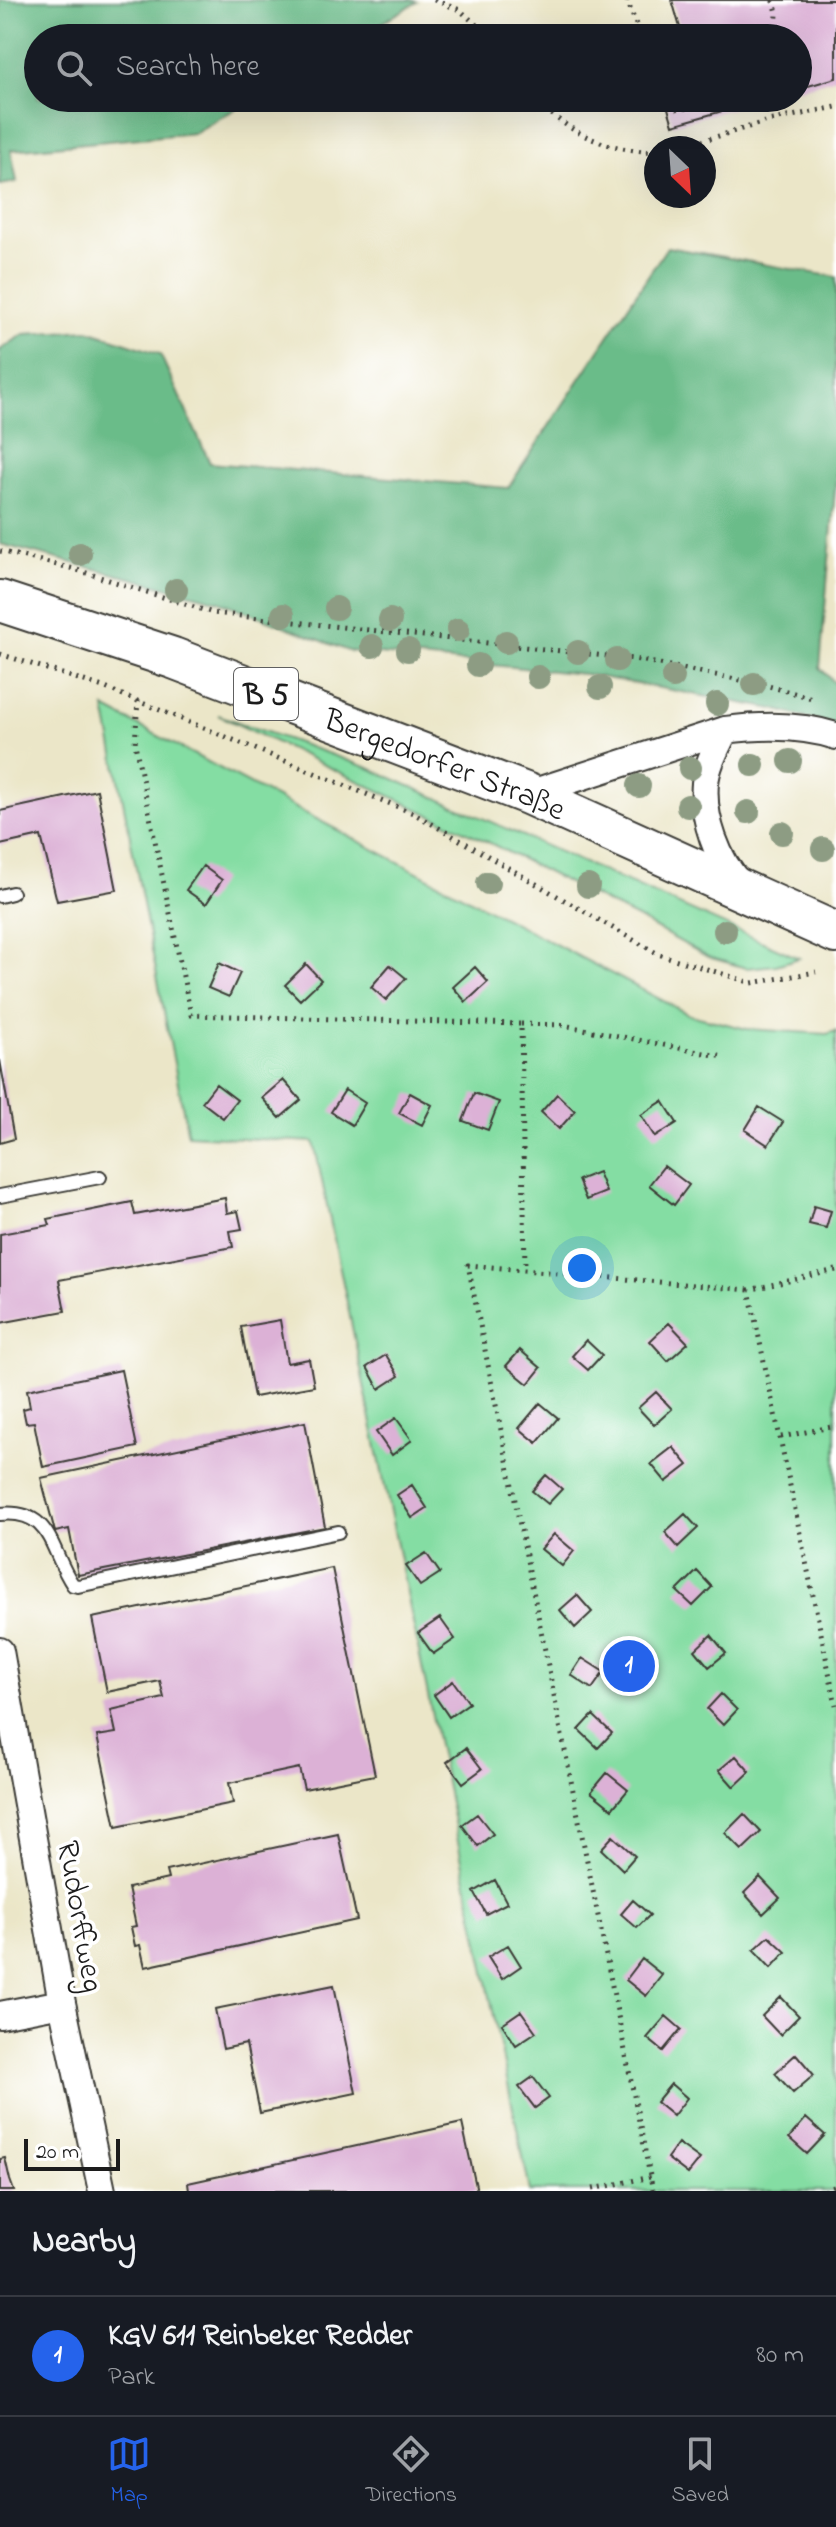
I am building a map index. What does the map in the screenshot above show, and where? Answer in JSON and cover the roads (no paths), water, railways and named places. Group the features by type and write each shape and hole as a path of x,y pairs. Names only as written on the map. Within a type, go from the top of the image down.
{"main road":[{"name":"Bergedorfer Straße","path":"0,601 173,658 528,794 836,933"}],"street":[{"path":"528,794 725,730 783,726 836,736"},
{"path":"725,730 708,767 705,784 707,805 715,842 726,868 750,894"},
{"name":"Rudorffweg","path":"0,1651 62,2003 102,2191"},
{"path":"0,2015 62,2003"}],"lane":[{"path":"0,1196 100,1177"},
{"path":"0,1514 17,1513 34,1517 46,1532 66,1575 73,1585 78,1586 338,1532"}],"place":[{"name":"KGV 611 Reinbeker Redder","path":"629,1666"}]}
